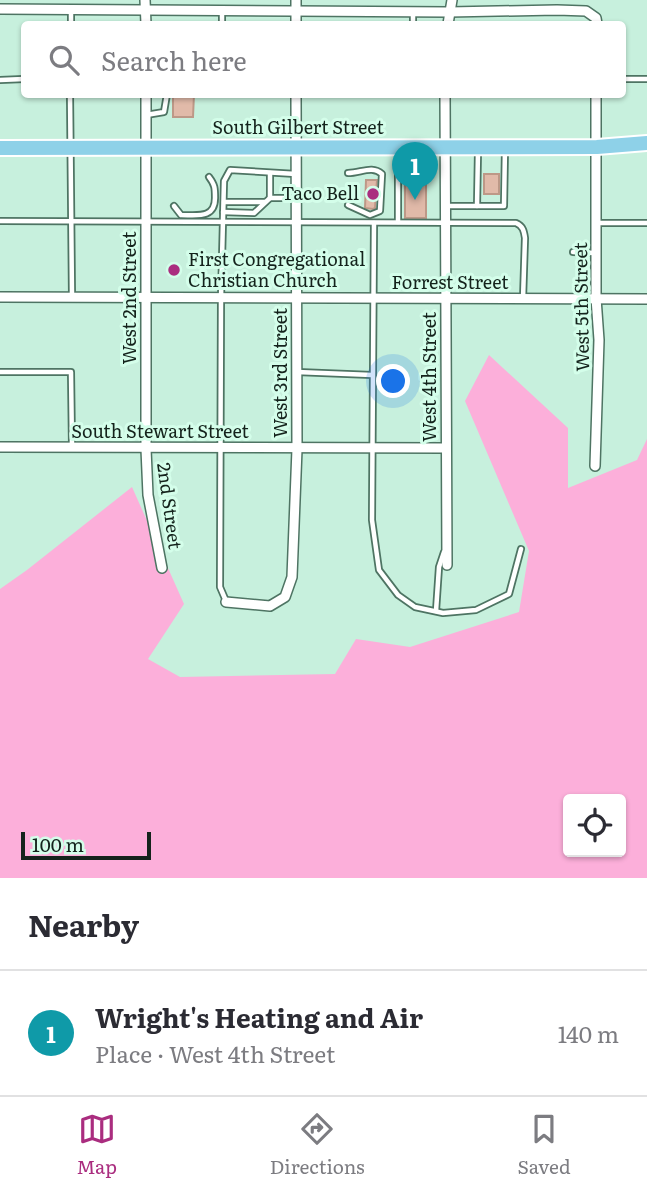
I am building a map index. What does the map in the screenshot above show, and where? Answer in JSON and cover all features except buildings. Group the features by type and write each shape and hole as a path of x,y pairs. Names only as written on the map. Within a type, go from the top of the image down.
{"main road":[{"name":"South Gilbert Street","path":"0,148 597,147 647,143"},
{"name":"South Gilbert Street","path":"597,147 647,152"}],"street":[{"path":"145,0 146,21"},
{"path":"296,0 296,21"},
{"path":"448,21 452,0"},
{"path":"0,9 413,12 577,10 586,11 597,21"},
{"name":"West 2nd Street","path":"146,98 146,449"},
{"name":"West 3rd Street","path":"226,601 271,606 285,597 292,577 297,449 296,98"},
{"name":"West 4th Street","path":"445,98 447,565"},
{"name":"West 5th Street","path":"595,466 599,340 596,298 596,98"},
{"name":"Forrest Street","path":"0,297 647,299"},
{"name":"South Stewart Street","path":"0,447 446,448"},
{"name":"2nd Street","path":"146,449 148,495 162,568"}],"lane":[{"path":"71,11 71,21"},
{"path":"222,11 222,21"},
{"path":"413,12 413,21"},
{"path":"0,80 21,79"},
{"path":"626,79 647,79"},
{"path":"70,98 72,298"},
{"path":"146,115 164,112 166,98"},
{"path":"398,147 398,222"},
{"path":"477,206 478,147"},
{"path":"447,206 504,206 505,147"},
{"path":"348,173 369,169 382,174 382,204 380,211 370,215 348,205"},
{"path":"226,601 219,587 220,298 224,181 230,170 296,174"},
{"path":"223,212 254,213 268,200 270,173"},
{"path":"174,206 181,215 207,215 212,211 215,205 215,185 209,177"},
{"path":"223,202 296,198"},
{"path":"0,221 516,223 521,225 525,238 523,299"},
{"path":"374,223 372,520 379,570 398,596 415,607 436,611 476,610 509,594 521,549"},
{"path":"596,223 647,223"},
{"path":"573,252 596,253"},
{"path":"0,372 71,372 72,448"},
{"path":"297,372 372,375"},
{"path":"436,611 439,567 447,545"}],"shaded area":[{"path":"489,355 568,428 568,488 637,460 647,439 647,878 0,878 0,589 132,487 184,604 148,659 180,677 335,674 356,639 410,647 519,612 529,551 465,401"}],"place":[{"name":"Taco Bell","path":"373,194"},
{"name":"Wright's Heating and Air","path":"415,200"},
{"name":"First Congregational Christian Church","path":"174,270"}]}
